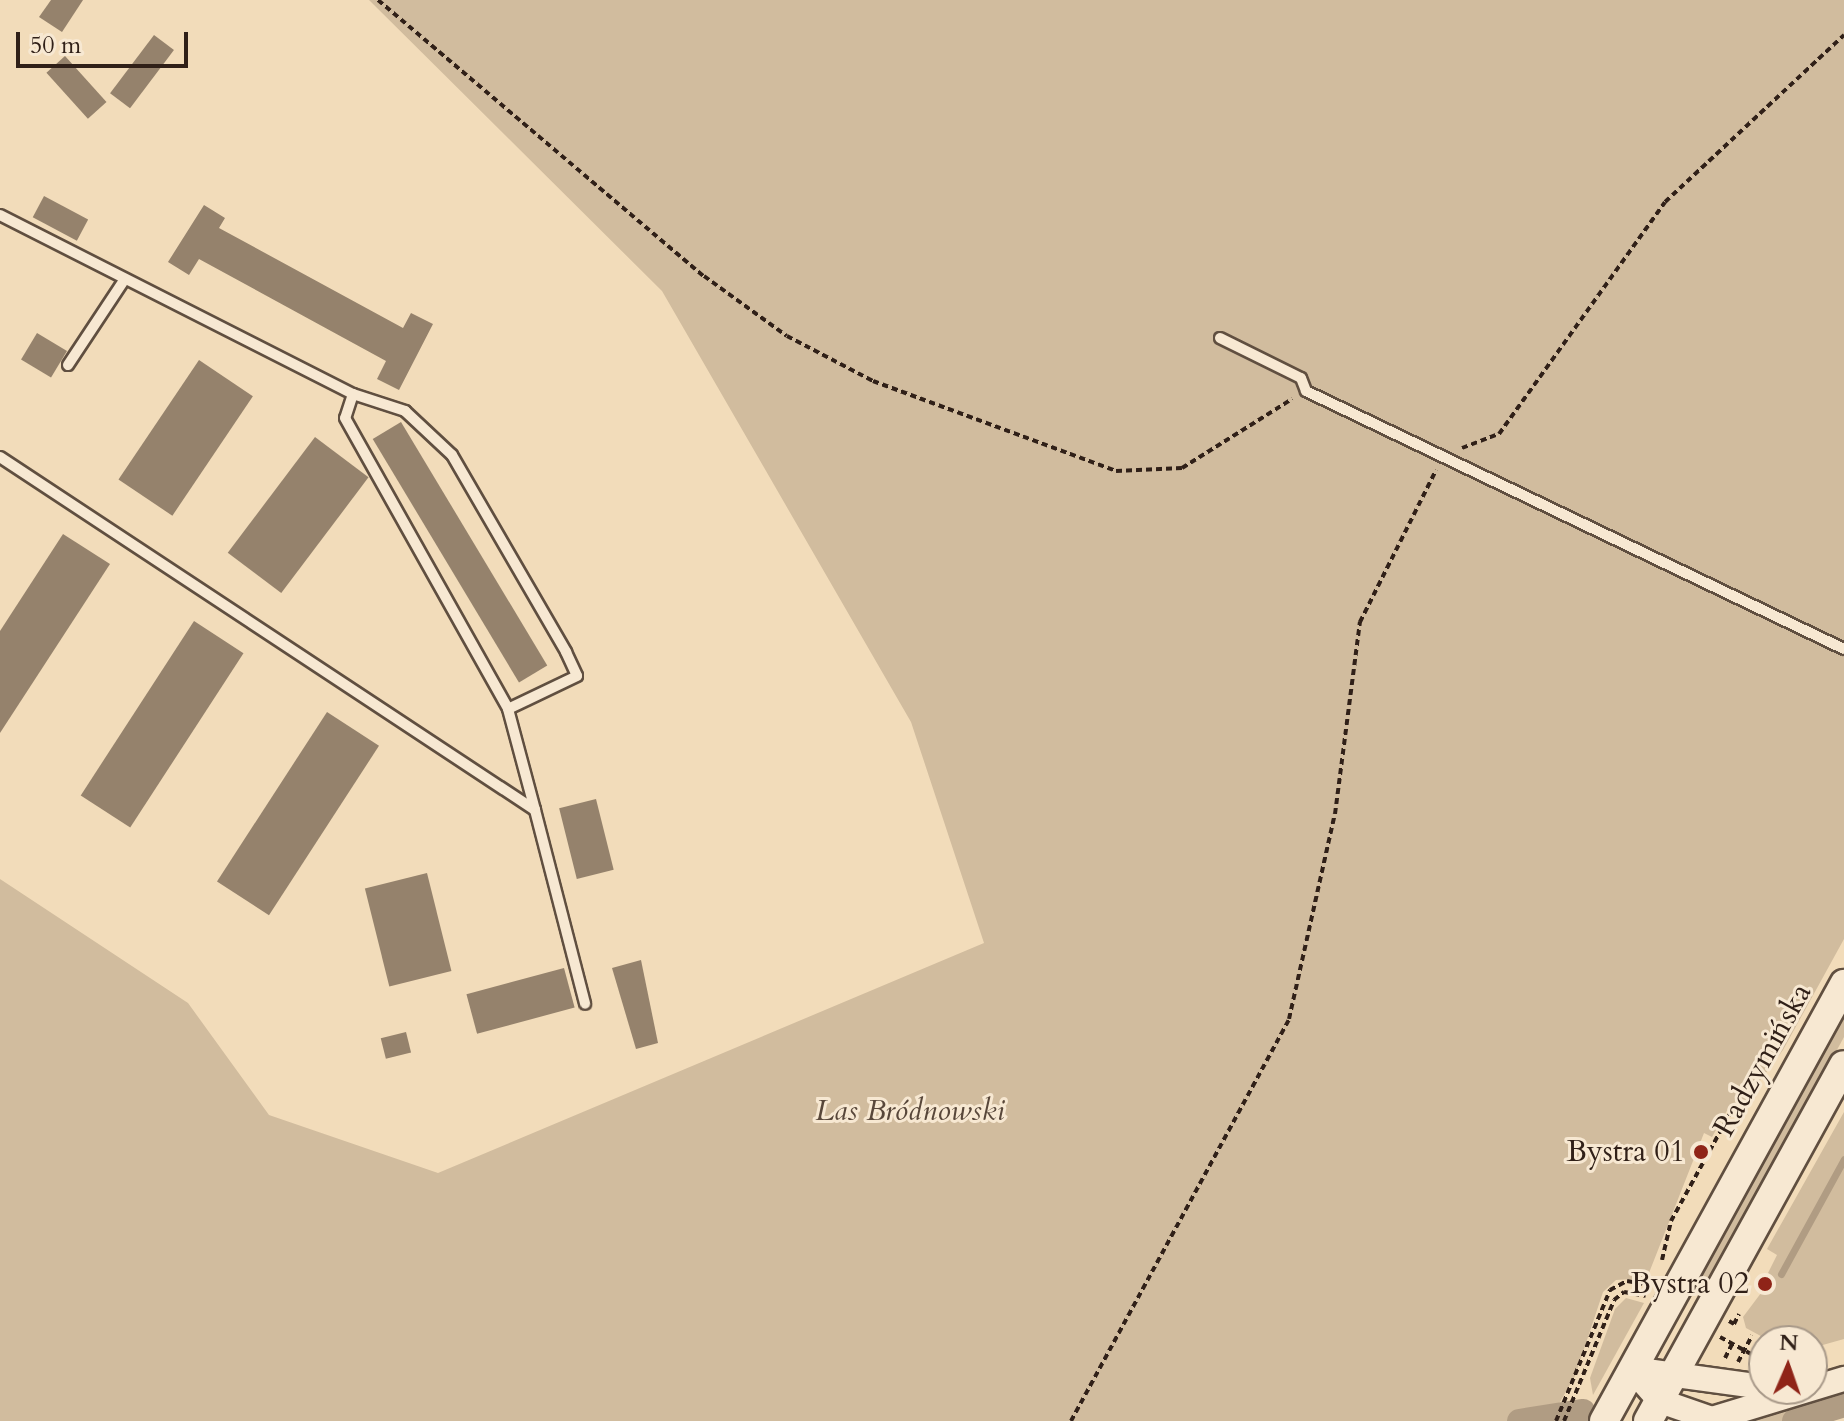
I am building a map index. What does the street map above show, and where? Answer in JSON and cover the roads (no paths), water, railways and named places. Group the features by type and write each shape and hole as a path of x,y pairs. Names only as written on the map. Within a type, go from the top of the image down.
{"main road":[{"name":"Radzymińska","path":"1604,1421 1844,984"},
{"path":"1654,1411 1674,1375 1707,1329 1844,1065"}],"street":[{"path":"1707,1329 1700,1351 1728,1371 1748,1380"},
{"path":"1632,1369 1674,1375 1728,1371"},
{"path":"1632,1369 1654,1411 1722,1419 1762,1405"}],"lane":[{"path":"0,215 353,394 405,411 452,455 577,676 508,709"},
{"path":"68,365 125,279"},
{"path":"1220,338 1301,378 1306,391 1844,649"},
{"path":"353,394 345,418 508,709 585,1004"},
{"path":"0,457 535,810"}],"waterway":[{"path":"1781,1274 1844,1159"},
{"path":"1794,1421 1844,1405"},
{"path":"1519,1421 1583,1411"}],"place":[{"name":"Bystra 01","path":"1701,1152"},
{"name":"Bystra 02","path":"1765,1284"}],"park label":[{"name":"Las Bródnowski","path":"910,1111"}]}
